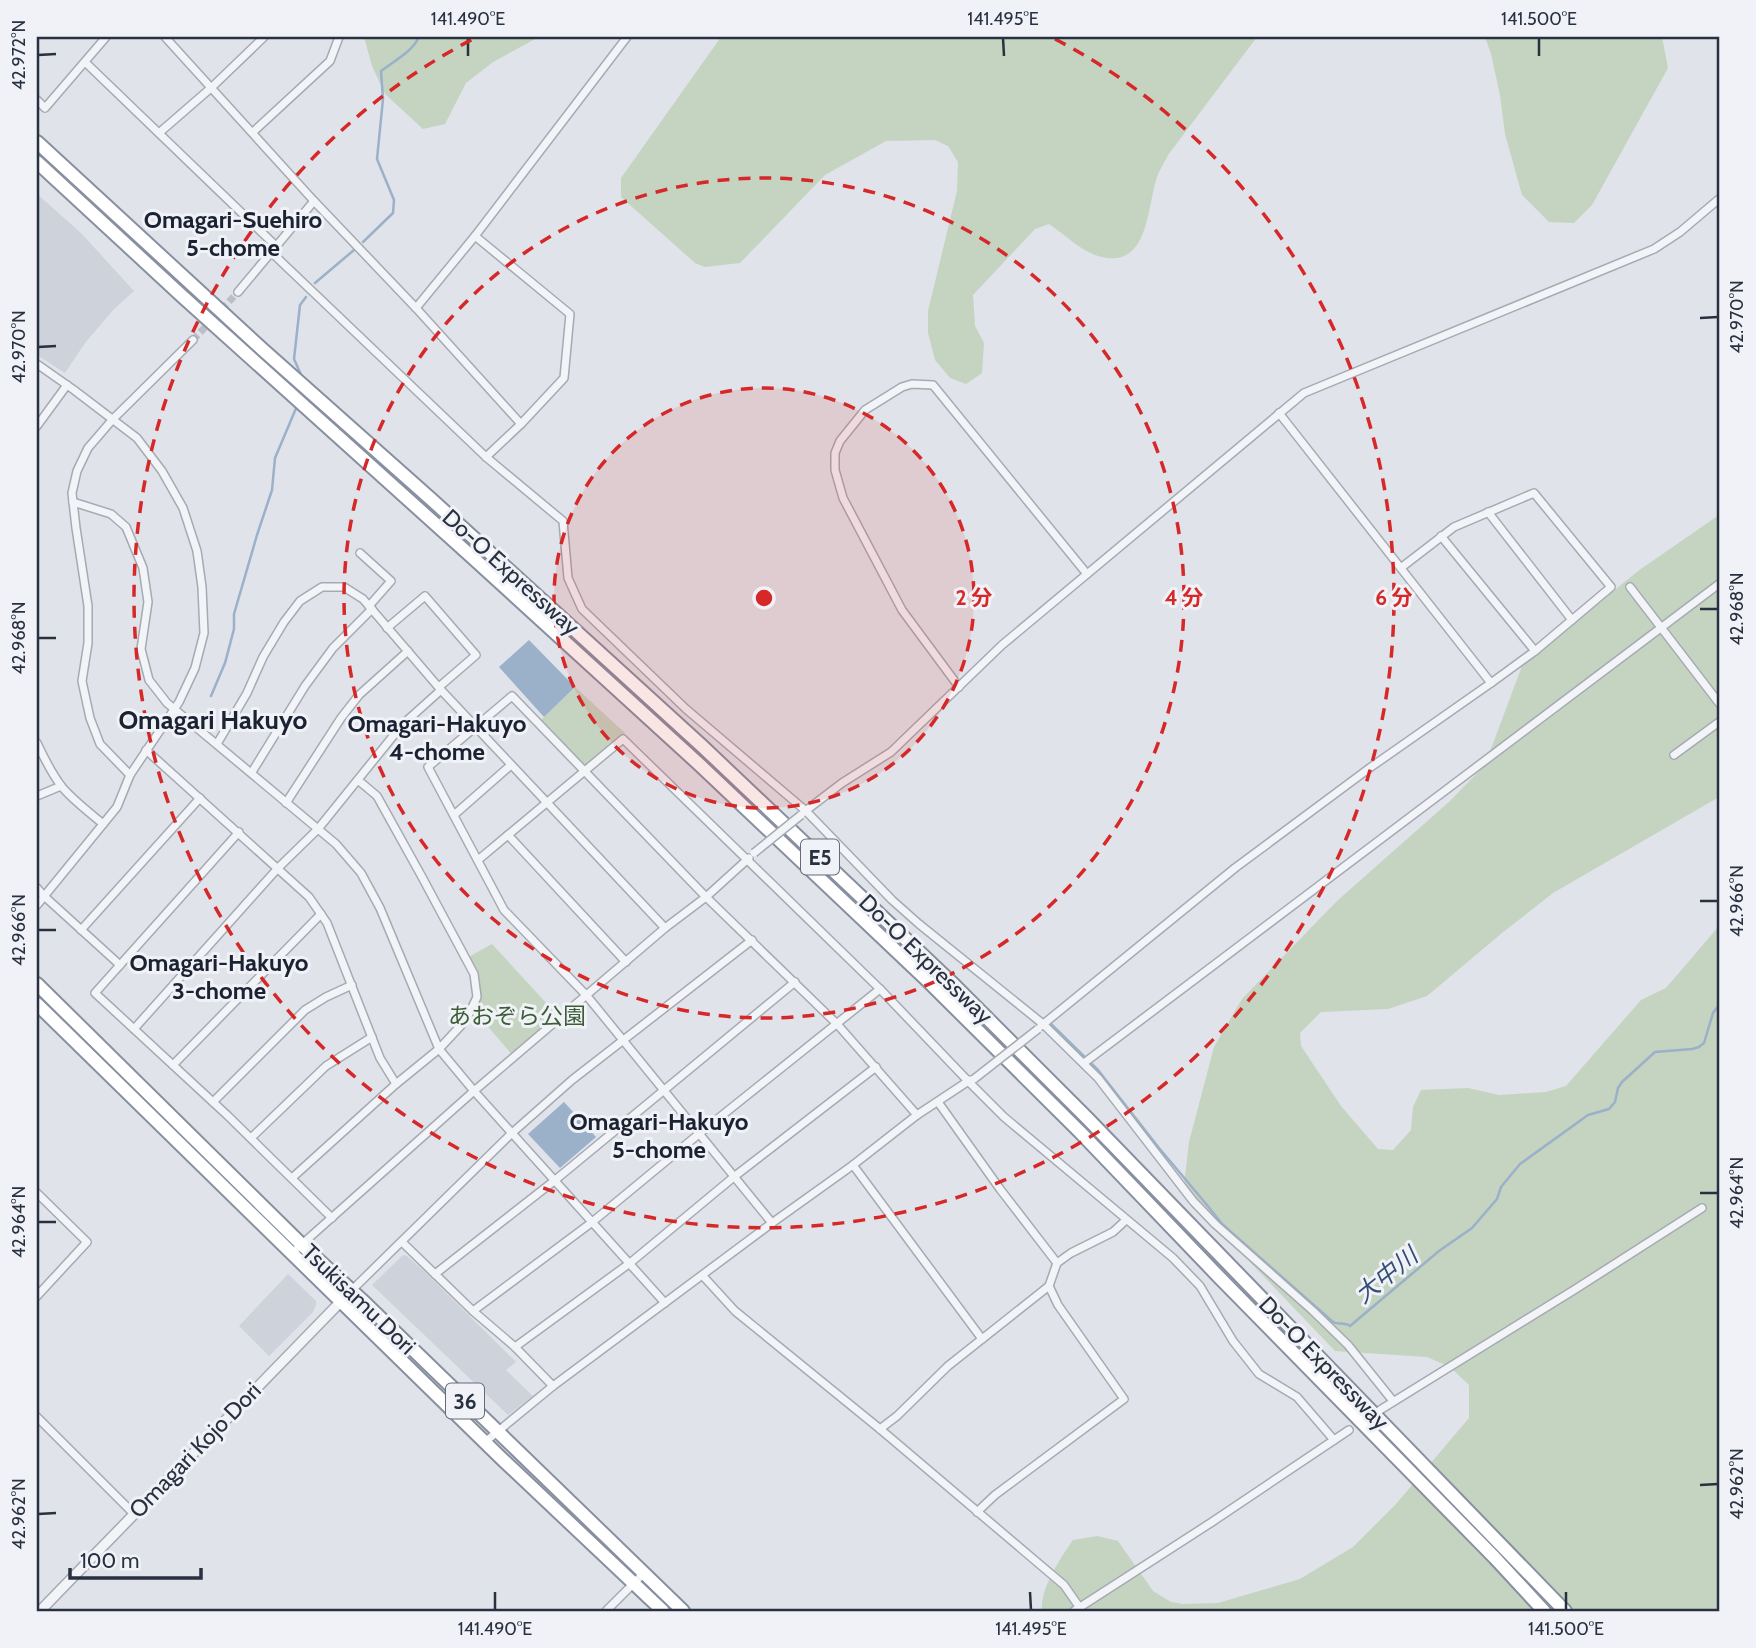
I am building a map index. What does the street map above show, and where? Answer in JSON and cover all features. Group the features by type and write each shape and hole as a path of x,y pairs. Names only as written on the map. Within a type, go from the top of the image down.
{"highway":[{"name":"Do-O Expressway","path":"37,142 702,746 942,974 1087,1118 1565,1611"},
{"name":"Do-O Expressway","path":"37,162 462,547 874,928 1027,1078 1544,1611"},
{"name":"Tsukisamu Dori","path":"38,998 352,1290 683,1611"},
{"name":"Tsukisamu Dori","path":"38,998 292,1253 663,1611"}],"street":[{"path":"37,100 45,108 106,37"},
{"path":"165,37 522,424"},
{"path":"172,44 179,37"},
{"path":"159,134 264,37"},
{"path":"253,132 330,61 339,37"},
{"path":"416,308 475,236 627,37"},
{"path":"85,62 486,457 563,521 568,578 582,609 685,709 804,813 919,925 1084,1063 1193,1201 1348,1345 1393,1401"},
{"path":"292,1253 474,1091 665,928 706,897 754,853 842,783 891,752 1002,645 1304,393 1654,249 1680,232 1719,199"},
{"path":"238,292 314,201"},
{"path":"475,236 570,314 565,378 522,424 486,457"},
{"path":"130,775 100,744 90,718 82,681 88,643 88,606 72,493 88,448 113,419 193,340"},
{"path":"37,365 67,384 137,438 162,471 183,508 197,551 204,633 195,668 175,709 130,775 117,807 37,905"},
{"path":"37,426 67,384"},
{"path":"959,687 902,610 843,498 835,470 835,453 840,441 865,410 902,387 912,384 933,385 1087,574"},
{"path":"1279,413 1491,683"},
{"path":"485,1442 553,1387 772,1223 1041,1027 1235,869 1535,651 1611,587 1534,494 1454,527 1402,567"},
{"path":"73,502 111,514 126,527 143,568 148,602 141,649 149,680 167,703 336,844 361,873 380,908 439,1049 591,1223 665,1303"},
{"path":"1488,512 1572,620"},
{"path":"1441,536 1535,651"},
{"path":"252,772 305,686 333,648 391,581 360,553"},
{"path":"1084,1063 1719,584"},
{"path":"217,744 247,694 263,657 300,601 322,587 344,587 363,599 440,689 665,928"},
{"path":"1630,587 1719,703"},
{"path":"134,1029 278,868 318,829 402,725 476,655 425,596 387,628"},
{"path":"286,803 359,695 408,651"},
{"path":"772,1223 587,996 504,910 428,767 512,696 706,897 836,1024 917,1115"},
{"path":"1674,755 1719,722"},
{"path":"478,860 623,738 880,989 1004,1116 1173,1258 1200,1286 1233,1341 1259,1374 1297,1397 1334,1440"},
{"path":"37,743 61,786 103,824"},
{"path":"146,750 309,897 327,923 380,1058 396,1084"},
{"path":"454,815 511,765"},
{"path":"292,1178 439,1049 466,1020 477,997 474,974 377,796 358,780"},
{"path":"37,796 61,786"},
{"path":"81,930 200,797"},
{"path":"239,832 95,993 251,1138 332,1218"},
{"path":"508,835 626,962"},
{"path":"37,888 120,965"},
{"path":"173,1065 321,914"},
{"path":"352,1290 512,1133 572,1080 752,940"},
{"path":"435,1274 554,1181 795,982"},
{"path":"213,1102 305,1010 352,985"},
{"path":"473,1311 591,1223 880,989"},
{"path":"251,1138 326,1066 372,1037"},
{"path":"515,1347 629,1263 735,1176 876,1068"},
{"path":"938,1102 1057,1263"},
{"path":"853,1165 982,1339"},
{"path":"37,1193 87,1242 37,1296"},
{"path":"1380,1410 1702,1208"},
{"path":"880,1429 948,1366 1049,1286 1057,1263 1113,1232 1126,1220"},
{"path":"402,1242 473,1311 515,1347 553,1387"},
{"path":"703,1276 735,1311 880,1429 1064,1585 1077,1609 1349,1430"},
{"path":"977,1512 995,1495 1124,1398 1058,1305 1049,1286"},
{"name":"Omagari Kojo Dori","path":"40,1611 352,1290"},
{"path":"37,1417 134,1514"},
{"path":"606,1611 643,1574"}],"shaded area":[{"path":"37,194 81,233 134,291 114,309 85,343 65,373 37,355"},
{"path":"403,1255 425,1272 516,1362 506,1370 533,1396 508,1415 372,1285"},
{"path":"288,1274 316,1301 316,1305 313,1312 269,1356 239,1326"}],"green space":[{"path":"364,37 537,38 493,62 466,83 445,124 423,129 385,94 372,66"},
{"path":"721,37 1257,37 1168,155 1158,174 1143,234 1136,246 1126,255 1113,258 1095,255 1049,224 1035,229 973,295 975,326 984,343 982,373 966,384 950,378 935,360 928,333 928,311 957,191 958,162 948,146 935,140 886,141 825,175 740,263 705,267 695,263 621,197 621,178"},
{"path":"1485,37 1662,37 1668,68 1592,205 1574,223 1549,222 1522,195 1505,134 1500,95"},
{"path":"1719,515 1719,797 1553,893 1427,996 1388,1009 1321,1012 1300,1033 1301,1046 1341,1106 1378,1149 1393,1150 1411,1130 1413,1107 1421,1090 1468,1088 1499,1095 1546,1092 1566,1086 1641,1000 1666,988 1719,926 1719,1611 1042,1611 1048,1583 1073,1540 1097,1536 1118,1541 1153,1591 1171,1602 1218,1603 1300,1579 1353,1547 1396,1504 1469,1418 1469,1385 1450,1367 1427,1357 1335,1351 1207,1217 1184,1185 1189,1142 1214,1047 1242,999 1337,901 1450,801 1485,765 1522,666 1638,571"},
{"path":"575,687 625,733 623,739 583,770 538,723"},
{"name":"あおぞら公園","path":"492,944 560,1018 514,1057 472,1008 476,995 475,983 465,959"}],"water":[{"path":"529,640 575,687 544,717 499,667"},
{"path":"564,1102 596,1137 560,1168 528,1134"}],"waterway":[{"path":"363,242 393,213 394,200 377,159 383,99 381,71 407,52 419,37"},
{"path":"315,283 354,250"},
{"path":"302,377 294,359 300,305 306,297"},
{"path":"211,696 225,663 234,629 234,614 272,490 275,458 297,406"},
{"name":"大中川","path":"1051,1024 1098,1070 1222,1224 1333,1322 1350,1326 1439,1251 1472,1228 1497,1199 1501,1187 1520,1164 1588,1115 1609,1109 1615,1102 1622,1082 1655,1052 1692,1049 1704,1043 1713,1013 1719,1005"}],"tunnel":[{"path":"193,340 238,292"}],"district":[{"name":"Omagari-Suehiro 5-chome","path":"233,233"},
{"name":"Omagari Hakuyo","path":"213,720"},
{"name":"Omagari-Hakuyo 4-chome","path":"437,737"},
{"name":"Omagari-Hakuyo 3-chome","path":"219,976"},
{"name":"Omagari-Hakuyo 5-chome","path":"659,1135"}]}
